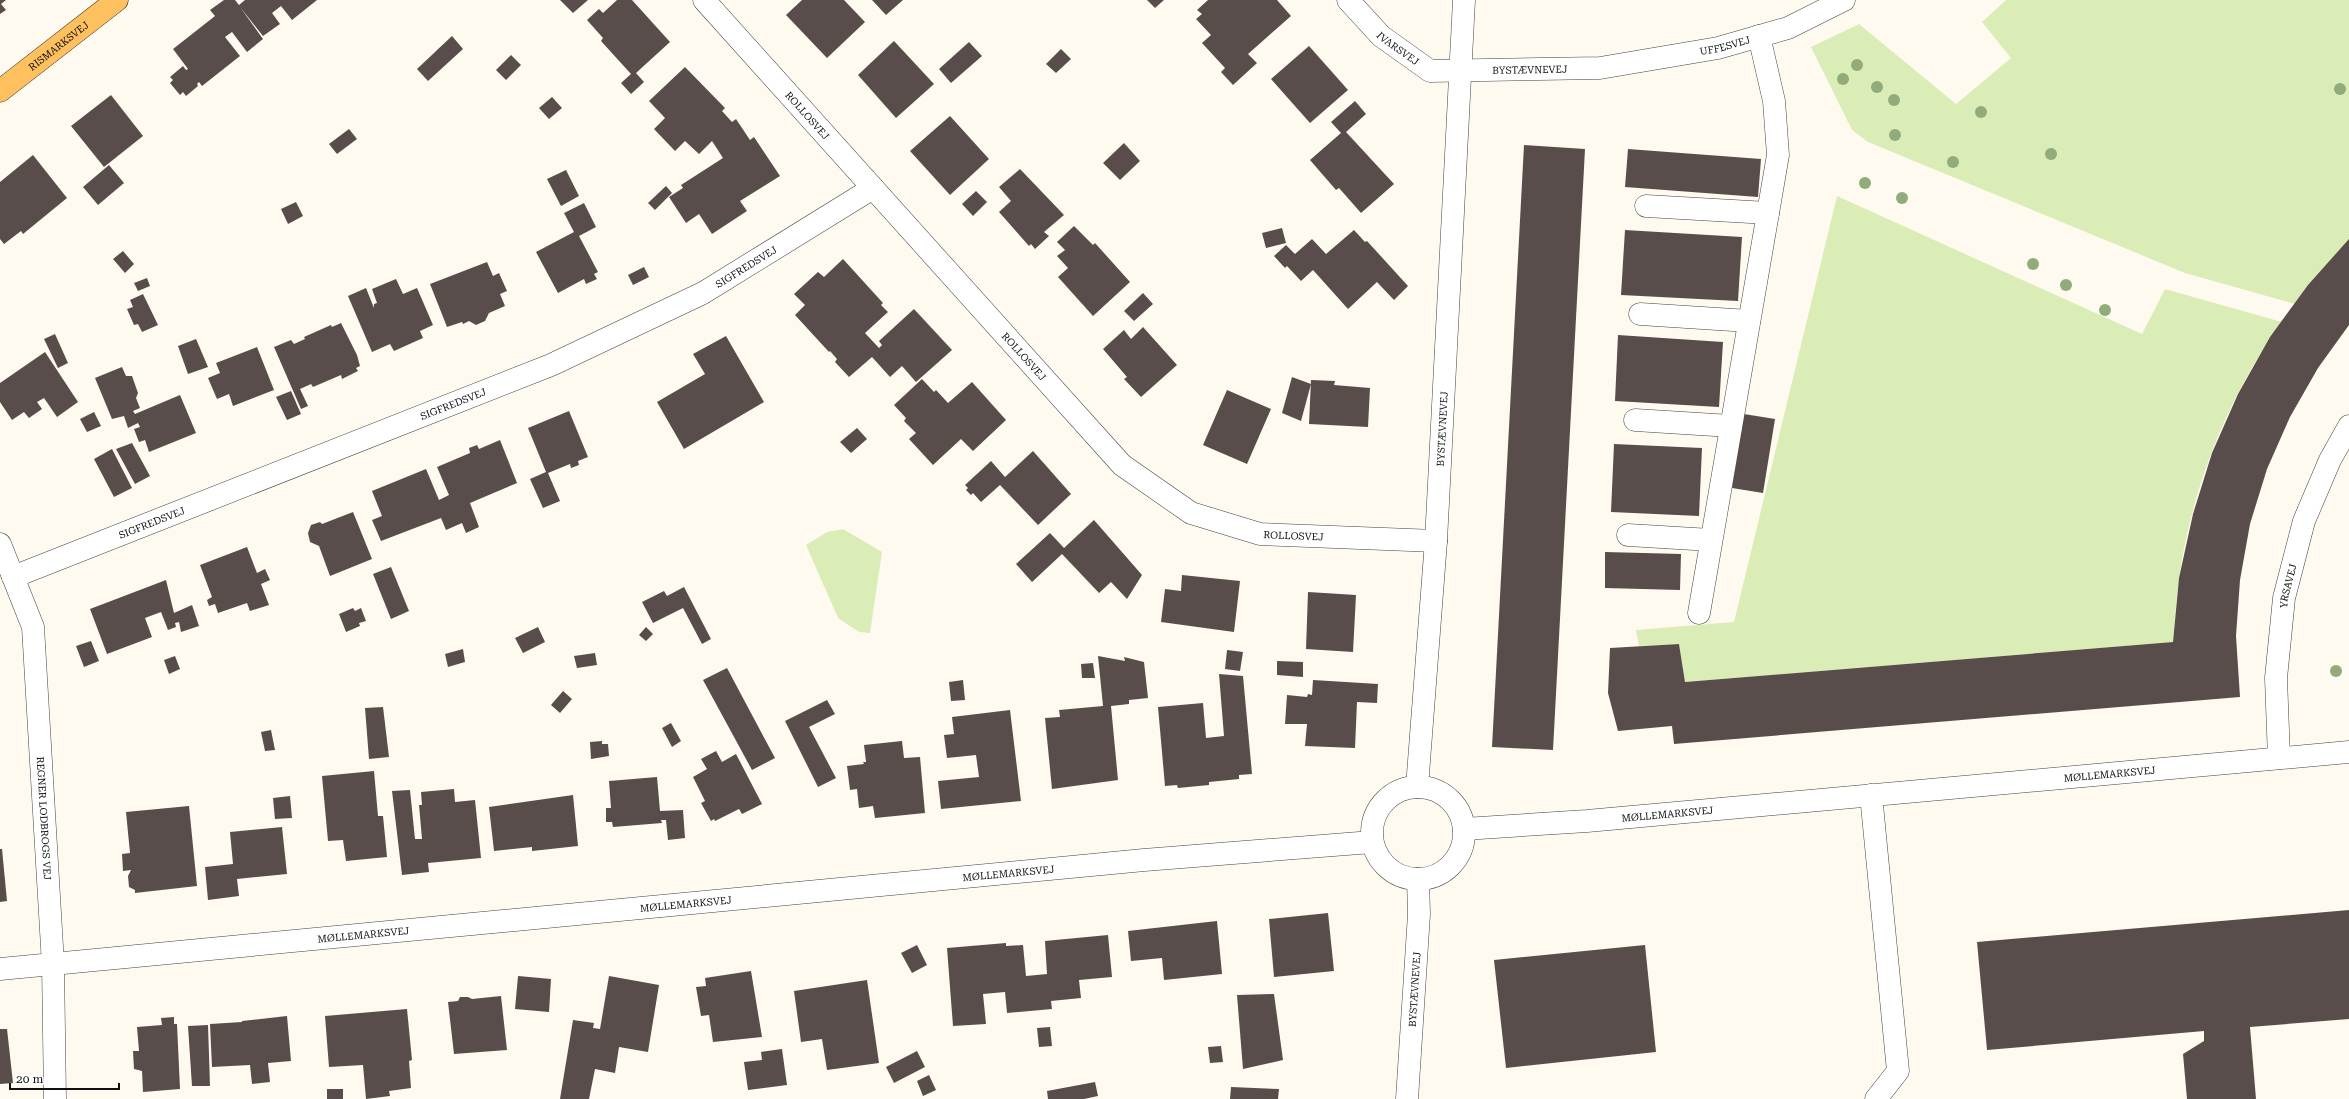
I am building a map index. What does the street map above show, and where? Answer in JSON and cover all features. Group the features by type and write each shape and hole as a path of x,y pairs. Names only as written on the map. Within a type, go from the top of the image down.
{"main road":[{"name":"RISMARKSVEJ","path":"0,92 117,0"}],"street":[{"name":"ROLLOSVEJ","path":"704,0 1122,465 1191,513 1260,534 1436,541"},
{"name":"IVARSVEJ","path":"1348,0 1381,36 1430,71 1460,70"},
{"name":"BYSTÆVNEVEJ","path":"1417,787 1436,541 1464,0"},
{"name":"UFFESVEJ","path":"1600,68 1718,48 1788,28 1844,0"},
{"path":"1699,613 1778,155 1774,101 1759,36"},
{"name":"BYSTÆVNEVEJ","path":"1460,70 1600,68"},
{"name":"SIGFREDSVEJ","path":"13,577 551,365 703,293 873,188"},
{"path":"1646,206 1768,213"},
{"path":"1640,314 1749,321"},
{"path":"1635,420 1731,426"},
{"name":"YRSAVEJ","path":"2279,758 2276,678 2284,598 2304,521 2330,460 2349,426"},
{"path":"1628,535 1711,540"},
{"name":"REGNER LODBROGS VEJ","path":"0,544 33,627 53,964 54,1099"},
{"name":"MØLLEMARKSVEJ","path":"1464,829 1587,821 2349,752"},
{"path":"1417,787 1434,790 1448,799 1459,812 1464,829 1461,848 1452,864 1436,875 1418,879 1402,877 1388,869 1378,857 1372,842 1373,822 1382,804 1398,791 1417,787"},
{"path":"1871,795 1898,1071 1876,1099"},
{"name":"MØLLEMARKSVEJ","path":"0,969 1136,861 1372,842"},
{"name":"BYSTÆVNEVEJ","path":"1407,1099 1419,914 1418,879"}],"green space":[{"path":"2006,0 2349,0 2349,239 2295,304 2185,273 1868,142 1852,130 1811,47 1859,24 1956,104 2011,58 1982,22"},
{"path":"1837,196 2142,334 2165,289 2282,322 2245,380 2229,411 2203,477 2185,544 2178,586 2173,642 1685,682 1679,644 1639,646 1636,630 1734,622"},
{"path":"843,529 882,552 870,633 859,632 838,618 806,545 827,532"}],"building":[{"path":"0,0 6,0 1,4 6,10 0,14"},
{"path":"224,0 235,0 239,5 245,0 317,0 292,20 281,6 272,13 280,24 263,36 240,7 263,39 247,52 232,32 225,37 240,56 202,86 199,82 197,84 198,86 186,96 183,92 180,95 170,83 173,80 170,77 183,66 186,70 188,69 173,49 215,16 210,10"},
{"path":"560,0 588,0 573,13"},
{"path":"617,0 632,0 670,42 636,73 644,82 631,94 621,83 631,74 601,41 603,38 587,20 599,9 603,13"},
{"path":"802,0 844,0 865,22 827,58 786,15"},
{"path":"872,0 903,0 886,15"},
{"path":"1147,0 1164,0 1155,8"},
{"path":"1208,0 1277,0 1291,16 1248,54 1257,63 1233,85 1221,72 1225,68 1202,43 1211,35 1196,19 1202,14 1197,10"},
{"path":"452,36 463,49 428,81 417,69"},
{"path":"894,41 934,84 896,118 858,75"},
{"path":"969,42 982,56 951,83 939,69"},
{"path":"1309,46 1348,90 1310,123 1271,79"},
{"path":"1061,49 1071,59 1056,73 1046,64"},
{"path":"511,55 521,65 506,80 496,70"},
{"path":"685,67 725,108 722,111 732,122 736,119 750,140 754,137 780,176 740,201 747,211 712,234 699,214 686,223 669,197 683,188 681,185 723,158 712,141 699,154 685,141 675,151 654,129 665,118 649,101"},
{"path":"111,95 143,136 104,167 71,126"},
{"path":"552,97 562,108 549,119 539,108"},
{"path":"1355,101 1366,114 1346,132 1394,184 1361,213 1339,188 1336,190 1310,160 1341,133 1331,122"},
{"path":"950,116 989,159 950,195 910,151"},
{"path":"349,129 357,139 337,154 329,144"},
{"path":"1124,143 1140,161 1120,180 1103,163"},
{"path":"1524,145 1585,149 1553,750 1492,747"},
{"path":"1628,149 1761,159 1758,197 1625,187"},
{"path":"33,155 67,198 23,234 21,231 4,244 0,239 0,182"},
{"path":"109,165 124,183 98,205 83,187"},
{"path":"1020,169 1064,215 1044,232 1049,236 1035,249 1031,244 1029,246 999,212 1011,201 999,187"},
{"path":"566,170 579,196 561,206 547,179"},
{"path":"666,186 672,193 655,210 648,203"},
{"path":"976,191 987,202 973,216 962,204"},
{"path":"296,202 303,216 288,224 281,209"},
{"path":"584,203 596,227 579,236 598,272 594,274 597,279 586,284 584,279 558,293 536,252 574,232 564,213"},
{"path":"1074,226 1093,245 1095,243 1130,282 1093,316 1058,277 1068,268 1057,256 1065,250 1057,242"},
{"path":"1282,228 1286,243 1266,248 1262,233"},
{"path":"1354,230 1365,242 1367,241 1408,286 1394,300 1377,282 1348,309 1313,270 1301,281 1287,266 1285,268 1274,256 1286,245 1295,254 1312,239 1326,254"},
{"path":"1625,230 1742,237 1738,301 1621,295"},
{"path":"2349,239 2349,325 2318,368 2290,417 2267,469 2250,524 2240,580 2236,636 2240,697 1674,744 1672,726 1618,731 1608,693 1610,648 1679,644 1685,682 2173,642 2179,578 2193,514 2212,453 2238,394 2270,337 2308,285"},
{"path":"123,251 134,264 125,273 113,259"},
{"path":"843,259 883,303 881,305 888,312 865,333 879,348 882,345 879,341 914,309 952,350 916,382 902,366 890,377 872,357 849,377 835,362 837,359 795,315 805,305 794,294 818,272 824,277"},
{"path":"487,262 493,276 499,273 507,291 500,294 505,306 489,313 485,321 476,325 469,321 463,324 462,322 447,327 430,284"},
{"path":"644,267 649,277 633,285 628,275"},
{"path":"147,278 150,286 138,291 134,283"},
{"path":"396,279 403,294 417,288 433,325 420,331 423,338 394,351 390,344 372,352 348,296 366,288 374,308 374,304 377,303 372,289"},
{"path":"1143,293 1153,304 1134,321 1124,311"},
{"path":"143,294 158,325 142,332 138,324 134,325 127,309 133,307 130,300"},
{"path":"341,323 357,355 360,366 356,368 358,371 342,379 341,375 313,387 311,384 300,389 308,406 301,409 274,347 291,340 294,344 305,339 304,337 331,325 332,327"},
{"path":"1143,327 1177,365 1141,397 1124,379 1127,377 1103,349 1124,330 1131,339"},
{"path":"55,334 68,363 58,368 44,339"},
{"path":"1618,335 1723,342 1719,407 1615,401"},
{"path":"726,336 764,402 684,449 657,402 705,374 693,354"},
{"path":"196,339 208,367 188,374 178,346"},
{"path":"257,347 274,390 233,406 229,394 217,399 208,378 220,373 216,363"},
{"path":"45,352 78,402 57,417 44,398 37,402 42,409 29,418 24,412 12,420 0,402 0,383"},
{"path":"122,367 126,376 132,376 138,393 136,398 140,408 133,411 135,414 180,395 196,433 149,452 145,440 139,442 134,429 140,427 138,423 128,428 124,416 112,419 95,378"},
{"path":"1292,377 1311,384 1301,421 1282,413"},
{"path":"922,379 934,392 936,390 948,403 972,382 1006,420 973,451 961,439 933,465 909,439 916,433 904,421 906,418 894,405"},
{"path":"1311,380 1335,381 1334,385 1370,388 1368,427 1309,424"},
{"path":"1227,390 1271,409 1247,464 1203,445"},
{"path":"291,391 301,414 287,420 276,397"},
{"path":"569,411 588,457 578,461 579,465 571,468 570,464 548,473 560,501 543,508 530,479 546,472 528,428"},
{"path":"94,412 101,426 87,432 80,419"},
{"path":"1744,414 1775,419 1763,493 1732,488"},
{"path":"857,428 867,439 851,453 840,442"},
{"path":"500,440 517,483 470,503 479,527 466,533 462,523 446,530 441,518 381,541 372,520 382,516 372,491 426,469 439,500 449,495 437,467 470,453 469,448 477,445 479,449"},
{"path":"132,443 150,476 135,484 116,449"},
{"path":"1614,444 1702,448 1699,516 1611,512"},
{"path":"112,449 132,488 114,497 94,459"},
{"path":"1033,451 1071,494 1038,525 1000,485 981,502 973,493 971,495 966,490 968,488 965,485 991,461 1005,477"},
{"path":"353,512 372,559 330,576 319,546 310,542 308,533 311,525 320,522 322,524"},
{"path":"1094,520 1142,575 1127,599 1111,582 1099,593 1062,554 1032,582 1016,564 1050,533 1064,548"},
{"path":"247,547 257,573 265,569 270,580 261,584 269,605 250,611 247,603 218,613 215,604 209,606 207,600 212,597 200,565"},
{"path":"1605,552 1681,554 1680,590 1605,588"},
{"path":"391,567 409,611 391,619 373,574"},
{"path":"1182,575 1240,581 1234,632 1161,622 1165,589 1181,591"},
{"path":"166,580 174,613 192,605 199,626 181,632 179,622 175,623 176,627 168,630 161,612 145,618 152,637 107,654 90,609"},
{"path":"684,587 711,639 702,644 683,608 653,623 642,602 664,591 667,596"},
{"path":"1308,592 1356,595 1353,652 1306,649"},
{"path":"353,608 355,611 361,608 366,621 359,623 360,626 346,632 339,614"},
{"path":"538,627 545,642 523,653 515,638"},
{"path":"646,627 653,634 646,641 639,635"},
{"path":"91,641 99,661 84,667 76,646"},
{"path":"463,649 465,662 448,667 445,654"},
{"path":"1227,650 1243,652 1240,671 1225,669"},
{"path":"595,653 597,665 577,668 574,656"},
{"path":"175,656 180,669 169,674 164,660"},
{"path":"1098,656 1125,661 1124,657 1144,662 1148,698 1129,700 1129,704 1111,706 1118,780 1052,789 1045,718 1060,717 1059,710 1103,706"},
{"path":"1277,661 1303,662 1303,677 1277,675"},
{"path":"1093,663 1095,678 1082,678 1081,664"},
{"path":"727,668 775,758 752,770 703,680"},
{"path":"1219,674 1243,676 1252,774 1239,775 1239,779 1209,782 1209,785 1178,788 1177,785 1165,786 1158,707 1203,703 1206,738 1224,736"},
{"path":"963,680 965,700 951,701 949,682"},
{"path":"1313,680 1378,684 1377,703 1357,702 1355,748 1305,746 1307,724 1285,724 1287,695 1307,697 1308,694 1312,695"},
{"path":"563,691 572,699 560,713 551,705"},
{"path":"827,700 835,714 809,727 836,778 818,787 785,721"},
{"path":"383,707 389,757 369,759 365,708"},
{"path":"1010,710 1021,801 941,809 938,781 979,777 976,755 947,758 944,735 954,734 952,717"},
{"path":"671,723 681,741 672,747 662,728"},
{"path":"271,730 275,750 265,751 261,732"},
{"path":"602,741 602,744 608,744 609,756 591,759 590,742"},
{"path":"902,741 904,758 920,757 925,813 875,818 873,806 859,808 857,789 850,790 847,766 864,764 863,762 866,762 864,745"},
{"path":"716,751 722,762 736,754 762,804 742,814 739,809 715,821 714,819 711,821 701,803 705,801 693,777 707,769 701,759"},
{"path":"374,771 378,816 383,816 387,857 346,861 343,840 328,841 322,776"},
{"path":"657,777 660,811 683,810 685,838 668,840 666,820 661,820 662,823 613,827 612,822 606,822 606,808 611,808 609,781"},
{"path":"454,789 455,802 475,800 481,858 428,863 429,872 402,875 392,791 410,790 415,839 422,839 419,805 422,805 421,792"},
{"path":"573,795 578,846 532,851 532,847 494,851 489,807"},
{"path":"290,796 292,818 275,819 273,798"},
{"path":"189,806 197,886 135,893 135,890 129,887 128,876 131,870 123,871 122,854 130,853 126,812"},
{"path":"282,827 287,874 237,879 239,896 208,900 205,867 233,864 230,832"},
{"path":"0,849 2,849 7,901 0,902"},
{"path":"2349,910 2349,1019 2250,1027 2256,1099 2187,1099 2183,1054 2204,1041 2204,1031 1987,1050 1977,942"},
{"path":"1328,913 1334,971 1274,977 1269,919"},
{"path":"1217,921 1222,974 1164,980 1162,958 1131,961 1128,931"},
{"path":"1108,935 1112,977 1079,980 1081,998 1051,1001 1052,1009 1007,1013 1005,992 983,994 986,1024 953,1026 947,948 1006,943 1006,946 1023,945 1026,976 1047,974 1045,941"},
{"path":"917,945 927,965 912,973 901,953"},
{"path":"1645,945 1656,1052 1506,1068 1494,960"},
{"path":"751,971 762,1037 713,1042 709,1015 701,1016 696,987 706,986 705,978"},
{"path":"518,976 551,979 549,1012 515,1009"},
{"path":"609,976 659,985 648,1052 619,1047 615,1073 595,1069 589,1099 560,1099 573,1020 594,1023 593,1028 600,1029"},
{"path":"867,980 879,1063 827,1070 822,1039 801,1042 794,991"},
{"path":"1274,994 1283,1060 1243,1069 1237,995"},
{"path":"501,996 507,1050 454,1054 448,1002 458,1001 460,997 468,997 472,999"},
{"path":"407,1009 412,1060 409,1061 411,1088 389,1091 390,1096 366,1099 363,1065 329,1067 325,1016"},
{"path":"287,1016 291,1061 268,1063 270,1082 252,1084 250,1065 212,1067 210,1024 242,1022"},
{"path":"174,1017 174,1024 177,1024 180,1089 143,1092 142,1071 134,1069 133,1051 139,1051 137,1027 162,1025 161,1018"},
{"path":"208,1025 210,1086 192,1086 188,1026"},
{"path":"1050,1027 1052,1046 1039,1047 1037,1028"},
{"path":"0,1029 7,1029 13,1083 0,1084"},
{"path":"1221,1046 1223,1062 1210,1063 1208,1047"},
{"path":"782,1049 787,1085 748,1090 744,1062 762,1060 761,1052"},
{"path":"917,1051 925,1067 894,1083 886,1067"},
{"path":"929,1075 936,1090 923,1096 917,1081"},
{"path":"1095,1082 1098,1096 1084,1099 1048,1099 1047,1091"},
{"path":"1231,1087 1279,1089 1278,1099 1230,1099"},
{"path":"327,1089 343,1089 343,1099 327,1099"}]}
